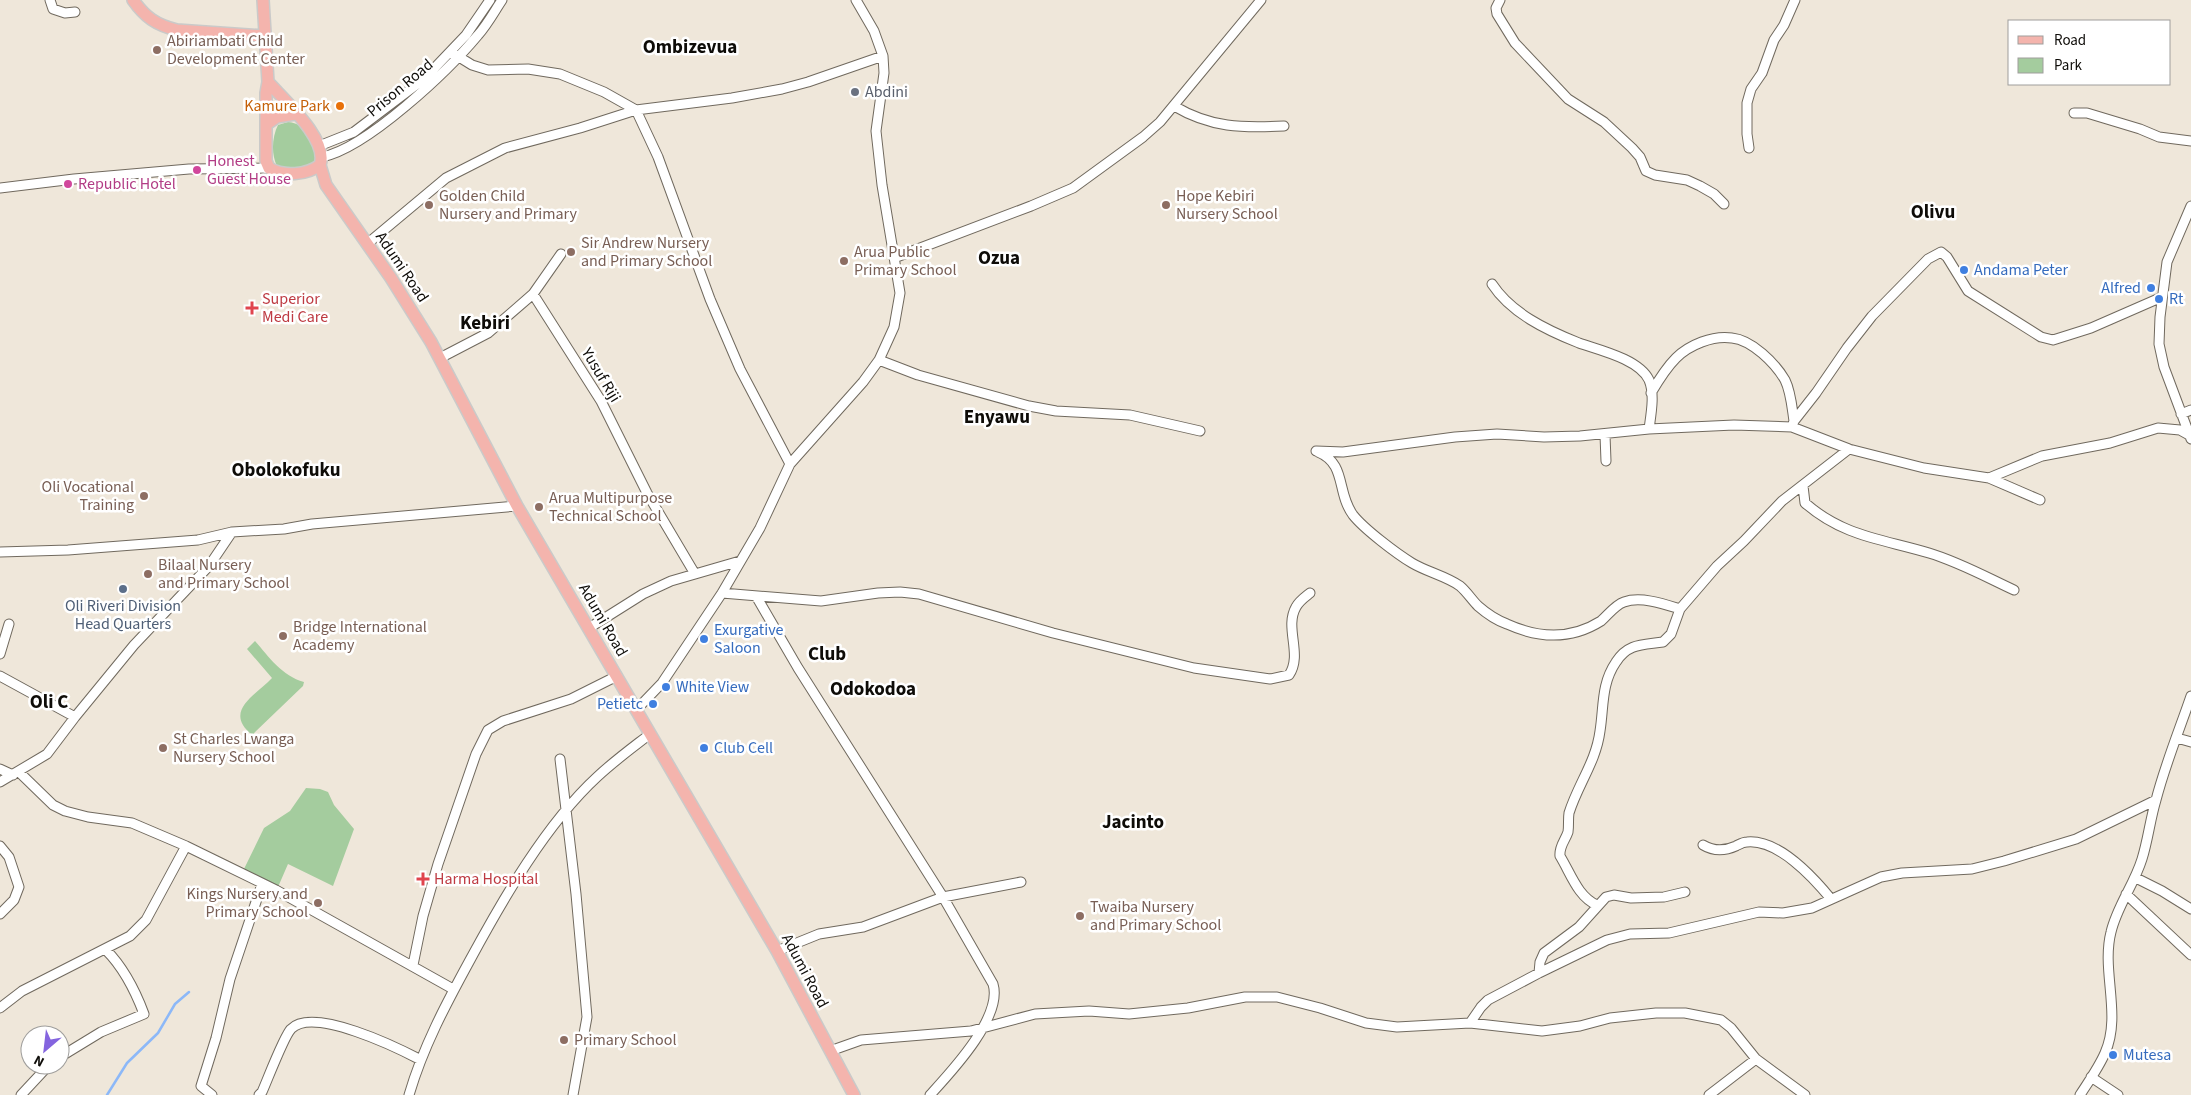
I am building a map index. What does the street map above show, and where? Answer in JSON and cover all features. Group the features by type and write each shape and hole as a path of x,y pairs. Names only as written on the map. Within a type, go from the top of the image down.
{"main road":[{"path":"133,0 150,20 165,28 264,36"},
{"path":"263,0 268,82 266,93 267,124 265,150 269,168 283,173 308,172 326,185"},
{"name":"Adumi Road","path":"268,82 306,124 320,156 326,185 391,278 440,358 517,506 777,951 854,1095"},
{"path":"267,124 277,117 295,114"},
{"path":"308,172 320,156"}],"street":[{"path":"50,0 53,9 65,13 76,12"},
{"name":"Prison Road","path":"320,156 332,155 366,136 432,85 490,0"},
{"name":"Prison Road","path":"320,156 424,79 478,35 502,0"},
{"path":"637,709 662,684 722,593 760,528 790,464 822,430 879,360 894,327 900,293 882,185 876,131 884,73 883,56 874,30 856,0"},
{"path":"894,258 1073,188 1143,137 1160,122 1261,0"},
{"path":"1500,0 1496,8 1497,14 1515,43 1568,99 1604,122 1632,148 1640,157 1646,171 1655,175 1687,180 1714,194 1724,204"},
{"path":"1749,148 1746,134 1747,103 1751,89 1762,73 1774,40 1795,0"},
{"path":"454,54 488,70 528,69 560,74 604,92 636,110 658,157 710,299 740,369 790,464"},
{"path":"367,244 446,178 505,148 580,128 636,110 732,98 782,89 883,56"},
{"path":"1174,106 1206,122 1228,126 1284,126"},
{"path":"2074,113 2087,113 2140,129 2158,137 2191,141"},
{"path":"0,188 74,179 189,170 269,168"},
{"path":"2190,437 2164,367 2159,344 2162,297 2167,262 2191,206"},
{"path":"1793,424 1872,316 1928,259 1941,252 1947,257 1968,291 2041,337 2048,339 2053,340 2091,328 2162,297"},
{"path":"440,358 488,333 533,294 561,254"},
{"path":"1492,284 1514,310 1579,343 1607,352 1642,371 1649,380 1651,392 1652,403 1649,429"},
{"name":"Yusuf Riji","path":"533,294 601,401 647,493 696,574"},
{"path":"1651,392 1676,358 1695,345 1711,340 1732,338 1746,342 1774,366 1785,381 1793,424"},
{"path":"879,360 918,375 1029,406 1056,411 1130,415 1200,431"},
{"path":"2182,414 2191,410"},
{"path":"1680,609 1660,603 1624,602 1590,626 1577,633 1561,636 1539,634 1508,625 1492,617 1477,605 1461,587 1411,562 1362,525 1345,502 1336,466 1331,459 1316,451 1343,452 1455,437 1497,434 1544,437 1605,435 1649,429 1793,424 1849,449 1924,468 1989,478 2040,500"},
{"path":"1989,478 2042,456 2110,443 2158,428 2180,430 2190,437"},
{"path":"1605,435 1606,461"},
{"path":"1597,905 1588,901 1582,895 1560,856 1560,850 1568,832 1571,807 1592,762 1600,731 1601,703 1605,683 1616,661 1636,645 1663,642 1671,634 1680,609 1717,566 1782,501 1849,449"},
{"path":"1803,486 1805,503 1827,520 1875,540 1929,553 1960,564 2014,590"},
{"path":"0,552 198,540 232,532 517,506"},
{"path":"0,782 48,754 75,717 134,645 209,566 232,532"},
{"path":"589,628 643,594 671,581 740,560"},
{"path":"722,593 821,601 878,593 900,592 919,594 1053,633 1194,668 1270,678 1289,675 1294,668 1296,655 1293,638 1294,612 1297,605 1310,593"},
{"path":"756,596 804,676 944,897 993,984 995,993 984,1027 971,1046 930,1095"},
{"path":"0,654 9,624"},
{"path":"0,676 75,717"},
{"path":"413,965 423,916 438,864 476,754 488,730 503,721 571,699 617,676"},
{"path":"2080,1095 2106,1052 2109,1039 2112,1019 2108,952 2111,931 2126,894 2136,878 2143,857 2156,800 2191,696"},
{"path":"408,1095 425,1046 453,989 489,924 528,862 567,810 596,777 650,734"},
{"path":"2177,738 2191,742"},
{"path":"560,759 588,1017 573,1095"},
{"path":"0,769 16,773 53,804 65,811 88,817 132,823 186,846 262,884 413,965 453,989"},
{"path":"1470,1023 1488,1000 1539,972 1607,940 1630,934 1669,933 1759,912 1784,913 1812,908 1881,877 1902,873 1972,869 2076,838 2156,800"},
{"path":"1702,845 1714,850 1726,849 1744,842 1756,842 1770,846 1810,874 1831,899"},
{"path":"0,1008 22,991 106,950 130,936 146,920 186,846"},
{"path":"0,847 9,857 20,887 14,900 0,914"},
{"path":"2136,878 2191,909"},
{"path":"777,951 819,934 863,927 944,897 1021,882"},
{"path":"212,1095 201,1086 216,1038 230,979 262,884"},
{"path":"1539,972 1540,962 1544,954 1578,927 1606,897 1614,895 1646,898 1664,897 1685,892"},
{"path":"2126,894 2191,955"},
{"path":"70,1051 101,1032 144,1014 130,982 116,960 106,950"},
{"path":"830,1051 861,1040 971,1031 1035,1014 1089,1012 1129,1014 1188,1008 1245,997 1277,997 1380,1026 1444,1026 1470,1023 1542,1031 1580,1026 1610,1018 1656,1013 1685,1013 1721,1020 1731,1028 1756,1059 1805,1095"},
{"path":"259,1095 290,1029 302,1023 324,1024 349,1030 391,1045 421,1060"},
{"path":"1709,1095 1756,1059"},
{"path":"21,1095 40,1075"},
{"path":"2091,1078 2118,1095"}],"green space":[{"path":"288,122 295,123 305,130 320,161 294,171 277,166 273,151 274,135 278,125"},
{"path":"255,641 283,671 304,682 303,686 252,735 240,718 241,711 245,704 272,678 247,649"},
{"path":"306,788 320,789 328,792 334,805 354,829 333,886 288,864 278,887 243,871 264,828 290,811"}],"waterway":[{"path":"107,1095 127,1063 158,1033 175,1004 189,992"}],"place":[{"name":"Abiriambati Child Development Center","path":"157,50"},
{"name":"Abdini","path":"855,92"},
{"name":"Kamure Park","path":"340,106"},
{"name":"Honest Guest House","path":"197,170"},
{"name":"Republic Hotel","path":"68,184"},
{"name":"Golden Child Nursery and Primary","path":"429,205"},
{"name":"Hope Kebiri Nursery School","path":"1166,205"},
{"name":"Sir Andrew Nursery and Primary School","path":"571,252"},
{"name":"Arua Public Primary School","path":"844,261"},
{"name":"Andama Peter","path":"1964,270"},
{"name":"Alfred","path":"2151,288"},
{"name":"Rt","path":"2159,299"},
{"name":"Superior Medi Care","path":"252,308"},
{"name":"Oli Vocational Training","path":"144,496"},
{"name":"Arua Multipurpose Technical School","path":"539,507"},
{"name":"Bilaal Nursery and Primary School","path":"148,574"},
{"name":"Oli Riveri Division Head Quarters","path":"123,589"},
{"name":"Bridge International Academy","path":"283,636"},
{"name":"Exurgative Saloon","path":"704,639"},
{"name":"White View","path":"666,687"},
{"name":"Petietc","path":"653,704"},
{"name":"St Charles Lwanga Nursery School","path":"163,748"},
{"name":"Club Cell","path":"704,748"},
{"name":"Harma Hospital","path":"423,879"},
{"name":"Kings Nursery and Primary School","path":"318,903"},
{"name":"Twaiba Nursery and Primary School","path":"1080,916"},
{"name":"Primary School","path":"564,1040"},
{"name":"Mutesa","path":"2113,1055"}],"district":[{"name":"Ombizevua","path":"690,47"},
{"name":"Olivu","path":"1933,212"},
{"name":"Ozua","path":"999,258"},
{"name":"Kebiri","path":"485,323"},
{"name":"Enyawu","path":"997,417"},
{"name":"Obolokofuku","path":"286,470"},
{"name":"Club","path":"827,654"},
{"name":"Odokodoa","path":"873,689"},
{"name":"Oli C","path":"49,702"},
{"name":"Jacinto","path":"1133,822"}]}
